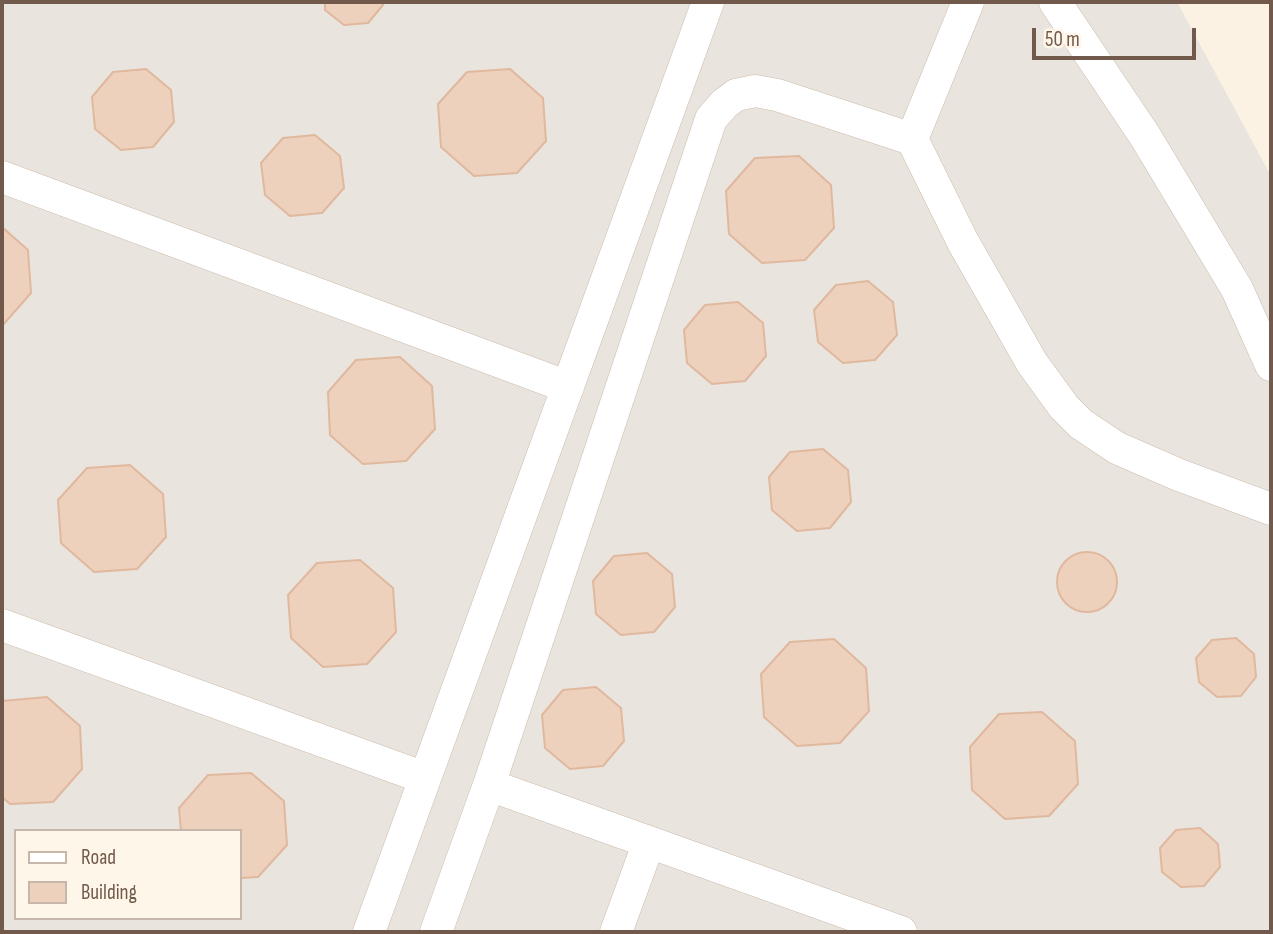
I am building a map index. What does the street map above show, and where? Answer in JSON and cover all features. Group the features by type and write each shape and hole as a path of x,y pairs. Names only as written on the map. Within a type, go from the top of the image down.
{"lane":[{"path":"369,932 708,2"},
{"path":"912,139 968,2"},
{"path":"1055,2 1145,136 1237,289 1271,365"},
{"path":"436,932 489,785 711,119 736,95 755,91 777,95 912,139 970,254 1032,363 1064,407 1082,424 1117,448 1179,475 1271,509"},
{"path":"2,177 568,387"},
{"path":"2,625 425,778"},
{"path":"489,785 901,932"},
{"path":"616,932 649,842"}],"shaded area":[{"path":"2,2 1177,2 1271,176 1271,932 2,932"}],"building":[{"path":"325,2 383,2 383,5 368,23 344,25 325,10"},
{"path":"146,69 171,90 174,122 153,147 121,150 95,129 92,97 113,72"},
{"path":"510,69 543,98 546,141 517,173 474,176 441,147 438,104 467,72"},
{"path":"315,135 340,156 344,188 322,213 290,216 265,195 261,163 283,138"},
{"path":"799,156 831,185 834,228 805,260 762,263 729,234 726,191 755,158"},
{"path":"2,227 28,250 31,293 2,326"},
{"path":"868,281 893,302 897,335 875,360 843,363 818,342 814,310 836,285"},
{"path":"738,302 763,323 766,356 745,381 712,384 687,363 684,330 705,305"},
{"path":"400,357 432,386 435,429 406,461 363,464 330,435 328,392 356,360"},
{"path":"823,449 848,470 851,502 830,528 797,531 772,510 769,477 790,452"},
{"path":"130,465 163,494 166,537 137,569 94,572 61,543 58,500 87,468"},
{"path":"1087,552 1108,561 1117,582 1108,603 1087,612 1066,603 1057,582 1066,561"},
{"path":"647,553 672,574 675,607 654,632 621,635 596,614 593,581 614,556"},
{"path":"360,560 393,588 396,632 367,664 323,667 291,638 288,595 317,563"},
{"path":"1236,638 1254,654 1256,677 1241,696 1217,697 1199,682 1196,658 1212,640"},
{"path":"834,639 866,668 869,711 840,743 797,746 764,717 761,674 790,642"},
{"path":"596,687 621,708 624,741 603,766 570,769 545,748 542,715 563,690"},
{"path":"47,697 80,726 82,769 53,802 10,804 2,797 2,701"},
{"path":"1042,712 1075,741 1078,784 1049,816 1005,819 972,790 970,747 999,714"},
{"path":"251,773 284,801 287,845 258,877 242,878 242,829 181,829 179,808 208,775"},
{"path":"1200,828 1218,844 1220,867 1204,886 1181,887 1162,872 1160,848 1176,830"}]}
